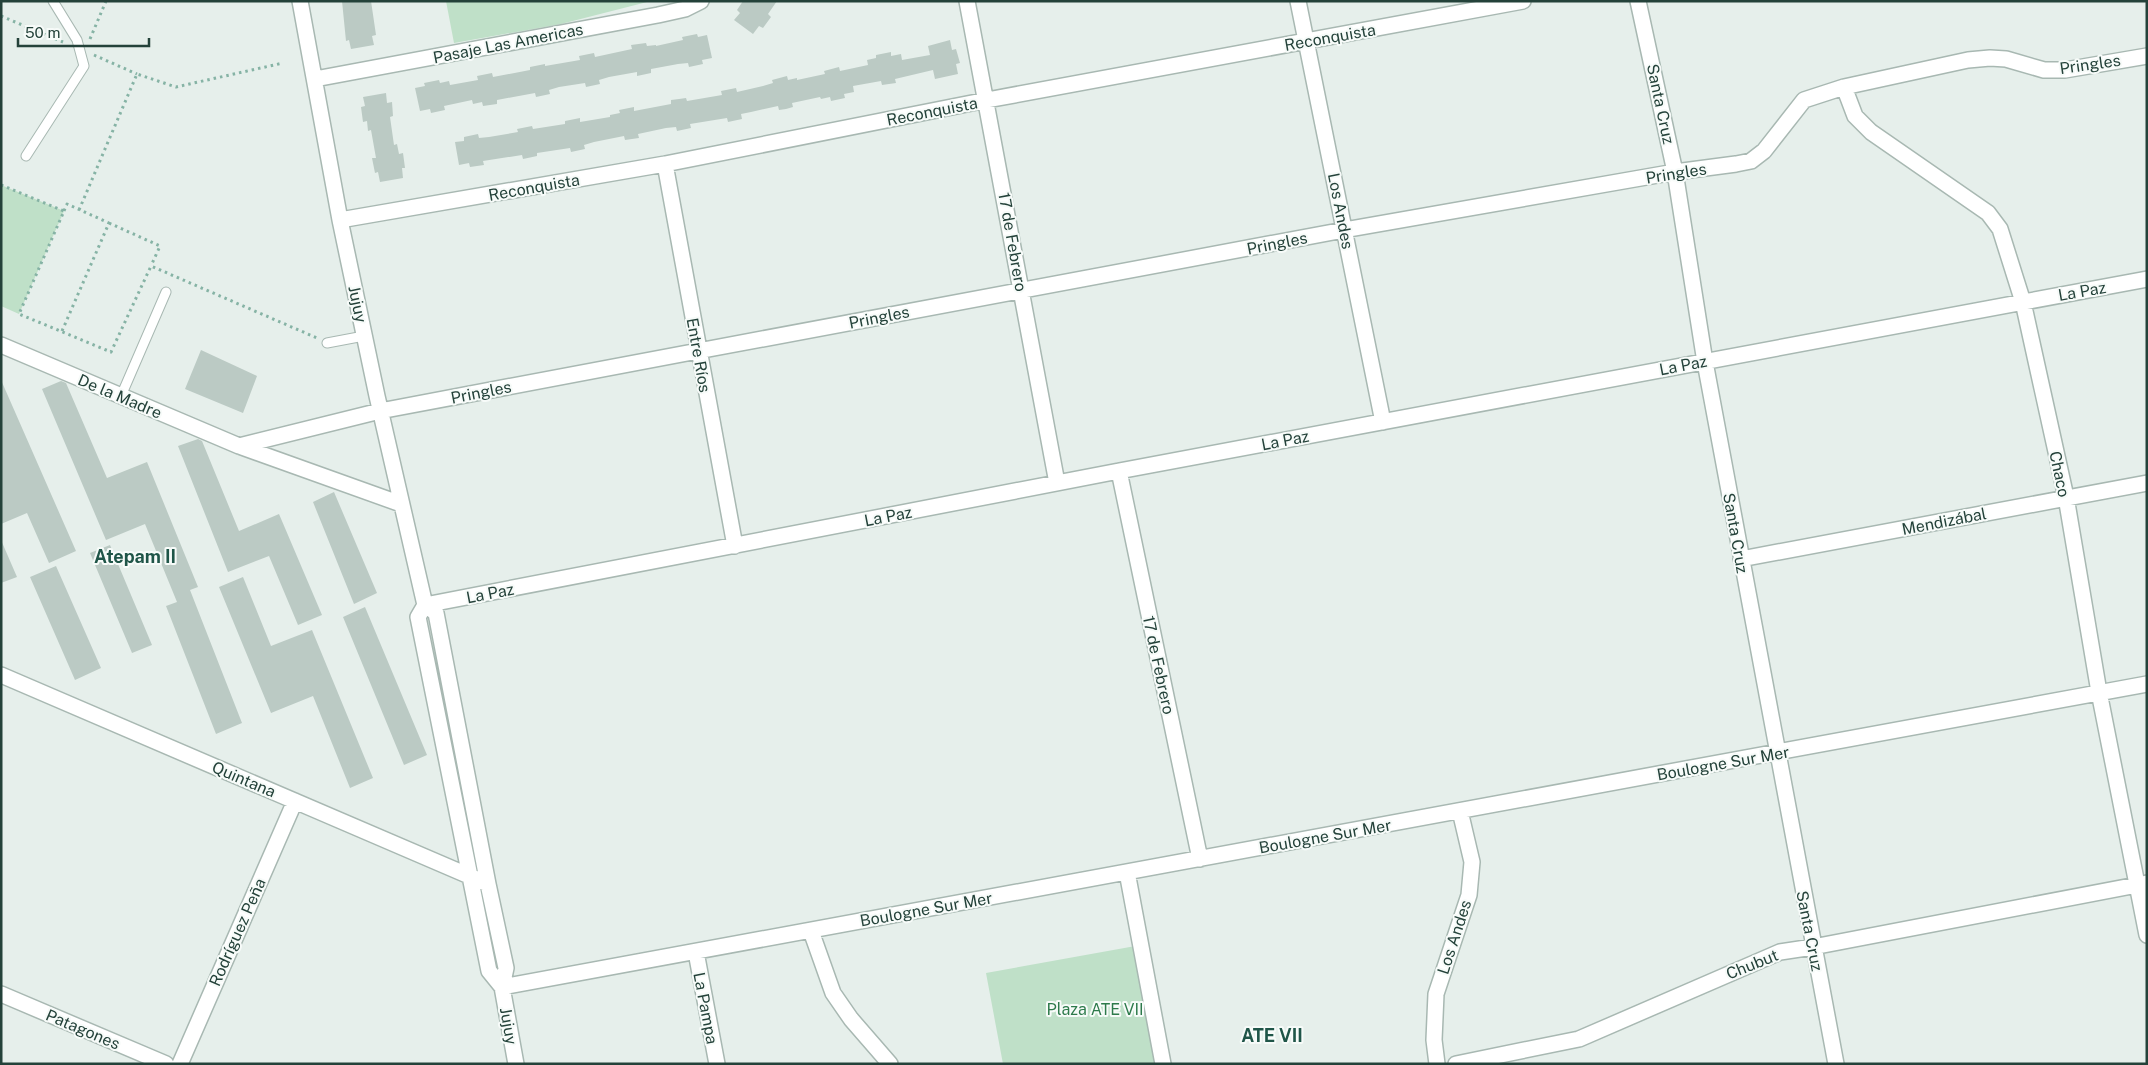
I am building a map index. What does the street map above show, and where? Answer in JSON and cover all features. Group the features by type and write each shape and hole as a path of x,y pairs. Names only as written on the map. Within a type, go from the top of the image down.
{"street":[{"name":"Jujuy","path":"300,1 340,220 364,336 425,605"},
{"name":"Pasaje Las Americas","path":"315,79 658,15 685,9 700,1"},
{"name":"17 de Febrero","path":"967,1 1057,483"},
{"name":"Los Andes","path":"1298,1 1383,422"},
{"name":"Reconquista","path":"340,220 665,164 987,100 1524,1"},
{"name":"Santa Cruz","path":"1638,1 1675,172 1704,362 1836,1064"},
{"name":"Pringles","path":"380,411 1344,230 1675,172 1751,161 1764,152 1804,100 1844,88 1968,60 2006,59 2044,70 2065,70 2147,56"},
{"name":"Chaco","path":"1844,88 1854,116 1871,132 1988,213 2000,229 2023,302 2066,498 2099,692 2142,884 2147,935"},
{"name":"Entre Ríos","path":"665,164 735,546"},
{"name":"La Paz","path":"425,605 1119,471 2147,279"},
{"name":"De la Madre","path":"1,345 239,446 401,504"},
{"path":"239,446 380,411"},
{"name":"17 de Febrero","path":"1119,471 1200,859"},
{"name":"Mendizábal","path":"1741,560 2147,483"},
{"path":"425,605 436,613 506,968 502,987 489,971 469,877 418,617 425,605"},
{"name":"Quintana","path":"1,675 488,884"},
{"name":"Boulogne Sur Mer","path":"502,987 2147,684"},
{"name":"Rodríguez Peña","path":"180,1064 294,801"},
{"name":"Los Andes","path":"1437,1064 1434,1040 1436,994 1469,895 1472,862 1460,811"},
{"path":"1127,872 1163,1064"},
{"name":"Chubut","path":"1456,1064 1579,1039 1624,1021 1754,961 1780,952 1814,948 2142,884"},
{"path":"811,931 833,993 851,1019 890,1064"},
{"name":"La Pampa","path":"696,952 717,1064"},
{"name":"Jujuy","path":"502,987 516,1064"},
{"name":"Patagones","path":"1,994 166,1064"}],"lane":[{"path":"26,156 84,66 77,40 54,1"},
{"path":"121,396 166,292"},
{"path":"328,343 364,336"}],"path":[{"path":"88,43 106,1"},
{"path":"80,210 137,74 176,87 283,63"},
{"path":"1,185 64,211"},
{"path":"19,314 67,204 160,246 151,266"},
{"path":"62,331 109,224"}],"green space":[{"path":"446,1 651,1 561,24 454,43"},
{"path":"1,185 64,211 19,314 1,306"},
{"name":"Plaza ATE VII","path":"1141,945 1163,1064 1003,1064 986,973"}],"building":[{"path":"342,1 371,1 376,35 372,36 374,45 351,49 349,40 346,41"},
{"path":"743,1 777,1 768,14 771,17 763,28 759,26 753,34 734,20 740,13 737,10"},
{"path":"697,34 698,37 707,35 712,58 702,60 703,64 689,67 688,63 678,64 651,69 651,73 637,76 637,72 609,77 599,80 600,84 586,87 585,83 559,87 549,90 550,94 536,97 535,93 497,100 497,104 483,106 482,102 473,104 472,100 444,106 445,110 431,113 430,109 420,111 415,88 425,86 424,83 439,80 440,83 449,81 450,85 478,80 477,76 492,73 493,77 530,70 530,67 545,64 545,66 580,60 579,56 594,53 595,57 632,49 631,45 646,43 647,46 656,46 683,40 682,37"},
{"path":"950,40 952,50 956,49 960,63 956,64 958,74 935,79 933,70 895,79 896,83 882,85 881,81 853,86 854,92 844,94 845,98 831,101 830,97 821,99 820,97 792,103 793,107 786,109 779,110 778,106 741,114 742,119 728,122 727,118 690,124 691,128 677,131 676,127 666,128 638,134 639,138 625,140 624,136 584,145 585,149 571,152 570,148 537,153 537,156 523,159 522,155 483,161 484,165 470,167 469,163 459,165 455,142 464,141 464,137 478,134 479,138 489,137 518,132 517,129 532,126 533,129 565,124 565,121 580,118 580,122 610,117 610,115 620,113 619,110 634,107 634,111 671,104 671,100 686,98 687,101 722,95 721,91 736,88 737,92 773,83 772,80 787,76 788,80 797,78 797,80 825,74 824,71 839,67 840,71 868,65 867,60 876,58 876,55 891,52 891,56 901,54 902,60 930,55 928,46"},
{"path":"386,93 387,103 392,102 393,116 390,117 394,145 397,144 399,154 403,153 405,168 402,168 403,178 380,182 378,172 375,173 372,158 376,158 371,130 368,131 367,121 363,122 361,107 365,106 363,97"},
{"path":"201,350 257,376 243,413 185,389"},
{"path":"1,380 76,551 49,563 27,513 1,524"},
{"path":"61,381 66,383 107,478 147,462 198,587 190,590 242,723 216,734 166,606 177,602 145,524 106,540 42,389"},
{"path":"198,439 202,441 239,531 279,514 322,615 298,625 269,556 228,572 178,446"},
{"path":"334,492 377,593 354,604 313,502"},
{"path":"1,540 17,577 1,583"},
{"path":"110,545 152,645 132,653 90,553"},
{"path":"56,566 101,668 75,680 30,577"},
{"path":"243,577 271,646 312,630 373,778 350,788 313,696 271,713 219,587"},
{"path":"365,607 427,755 404,765 343,617"}],"district":[{"name":"Atepam II","path":"135,557"},
{"name":"ATE VII","path":"1272,1036"}]}
